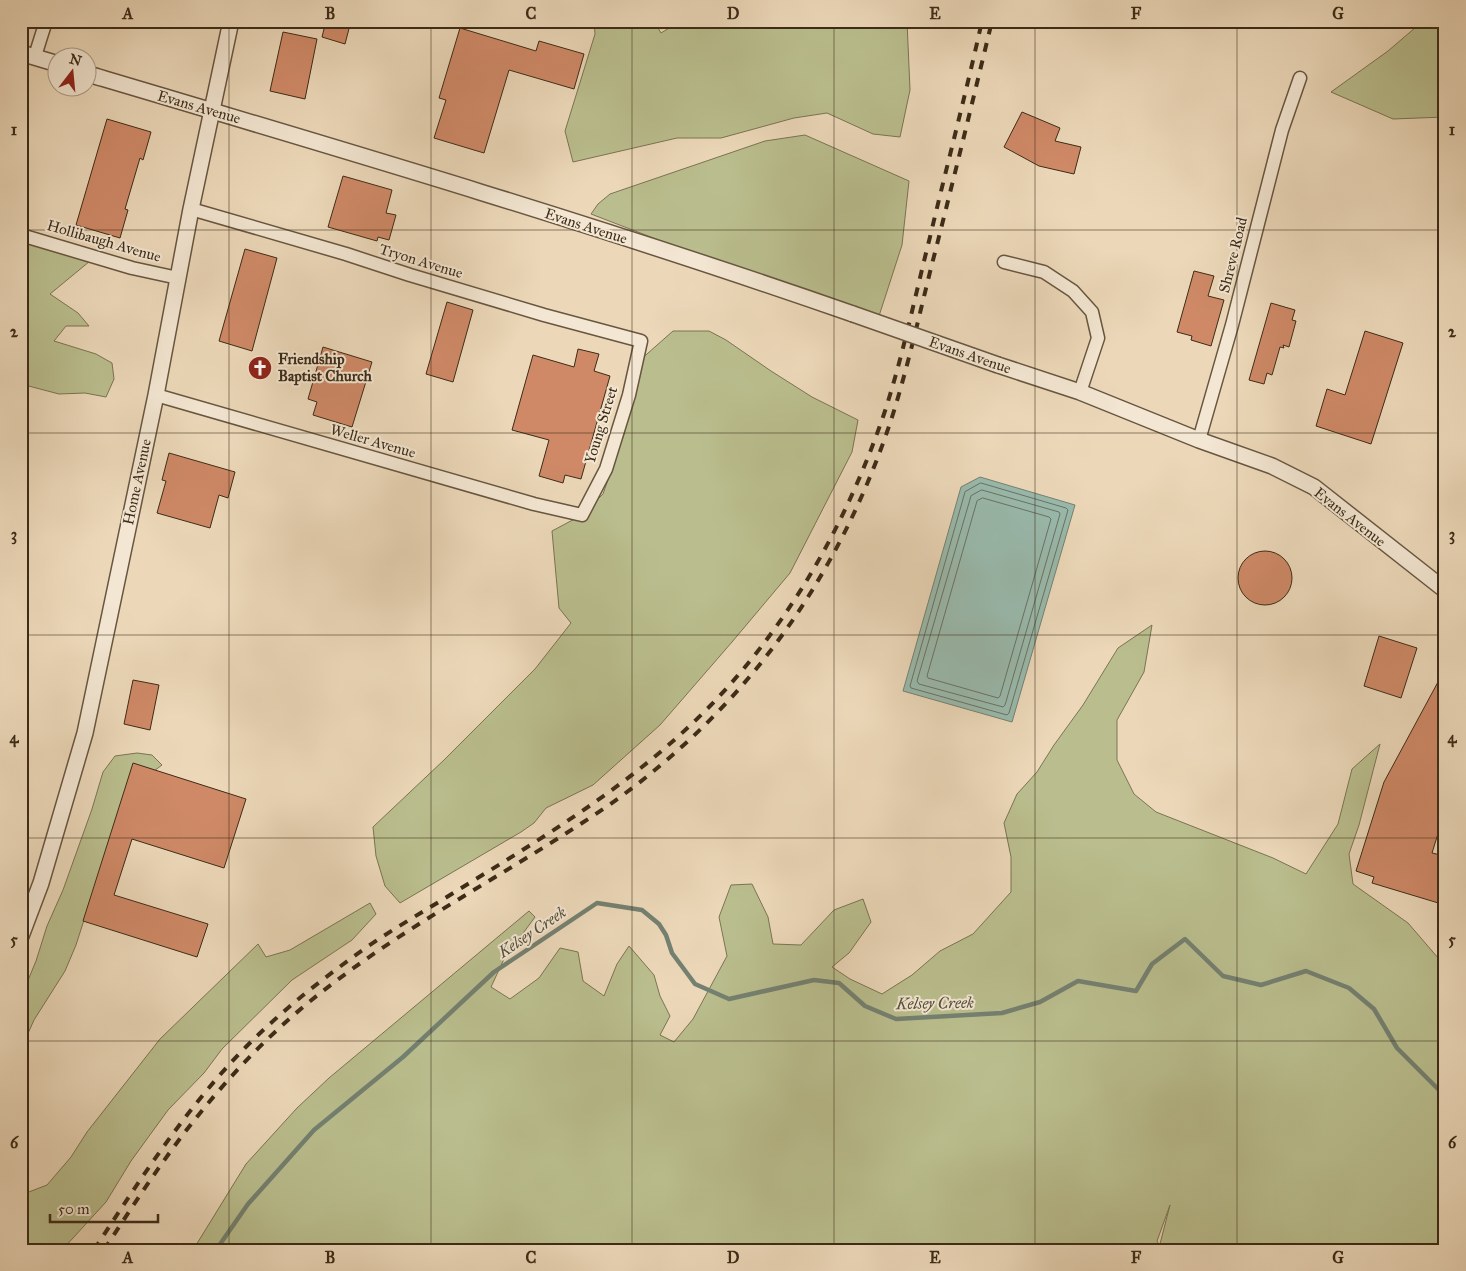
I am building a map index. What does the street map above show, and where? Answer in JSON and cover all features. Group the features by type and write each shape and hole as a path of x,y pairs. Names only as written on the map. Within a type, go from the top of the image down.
{"street":[{"path":"46,21 28,55 48,61"},
{"name":"Home Avenue","path":"21,936 41,883 83,740 156,395 191,209 231,21"},
{"name":"Evans Avenue","path":"98,77 577,223 760,282 1080,392 1199,440 1272,466 1314,487 1445,590"},
{"name":"Shreve Road","path":"1199,440 1232,325 1282,130 1300,78"},
{"name":"Tryon Avenue","path":"191,209 544,315 641,341"},
{"name":"Hollibaugh Avenue","path":"21,235 132,268 178,278"},
{"path":"1004,262 1044,272 1073,291 1092,312 1098,338 1080,392"},
{"name":"Young Street","path":"582,515 606,469 629,394 641,341"},
{"name":"Weller Avenue","path":"156,395 534,504 582,515"}],"green space":[{"path":"594,21 654,21 661,33 681,21 907,21 910,90 900,137 873,134 827,113 794,118 721,138 677,138 573,162 565,131 595,34"},
{"path":"1423,21 1445,21 1445,117 1393,119 1331,92 1388,51"},
{"path":"805,135 909,181 902,245 879,316 656,239 591,214 598,204 610,194 765,141"},
{"path":"21,241 90,261 50,294 78,313 89,326 66,326 54,341 96,354 112,363 114,379 106,397 85,393 59,394 21,384"},
{"path":"673,331 709,331 726,340 812,397 858,420 852,452 790,573 660,725 593,785 546,808 534,823 521,832 400,903 385,886 376,856 373,827 444,760 535,669 571,623 559,608 552,531 582,515 603,494 624,434 639,361"},
{"path":"1152,625 1144,672 1117,720 1117,760 1134,794 1156,812 1273,858 1306,874 1338,824 1352,769 1380,744 1359,825 1349,854 1353,884 1408,923 1445,966 1445,1250 1163,1250 1160,1244 1170,1205 1157,1241 1162,1250 193,1250 246,1164 297,1108 329,1078 529,911 535,917 504,959 491,987 510,999 539,978 560,948 578,952 583,981 604,996 617,964 629,946 654,975 660,996 670,1016 660,1035 674,1042 693,1019 727,956 719,917 731,885 752,884 768,917 773,944 801,945 834,910 863,899 871,922 849,953 832,967 850,979 882,994 912,975 940,951 973,934 1011,892 1011,857 1004,823 1017,794 1037,772 1083,705 1118,648"},
{"path":"137,753 152,755 162,765 142,780 91,898 76,945 65,971 34,1020 21,1049 21,997 36,961 47,926 63,890 103,772 115,756"},
{"path":"370,903 376,914 352,940 292,980 222,1049 204,1073 168,1110 131,1161 106,1202 62,1250 21,1250 21,1195 47,1185 71,1157 87,1132 160,1039 258,944 266,957 290,950"}],"water":[{"path":"980,477 1075,505 1012,722 903,691 961,487"}],"building":[{"path":"326,21 351,21 345,44 322,37"},
{"path":"460,28 536,51 539,41 584,54 574,89 509,70 484,153 434,138 446,100 439,98"},
{"path":"283,32 317,39 305,99 270,91"},
{"path":"1022,112 1060,128 1055,141 1081,147 1074,174 1039,166 1004,147"},
{"path":"107,119 151,132 143,160 140,158 125,209 128,210 120,238 76,225"},
{"path":"343,176 392,190 386,213 396,215 389,240 378,237 377,241 328,227"},
{"path":"245,249 277,258 252,351 219,341"},
{"path":"1194,271 1214,276 1208,296 1224,300 1211,346 1191,340 1192,336 1177,332"},
{"path":"447,302 473,310 453,382 426,374"},
{"path":"1271,303 1295,310 1292,320 1296,321 1289,347 1283,345 1284,348 1280,347 1272,375 1267,373 1264,384 1249,380"},
{"path":"1365,331 1403,343 1371,444 1316,426 1327,389 1345,395"},
{"path":"323,347 372,362 352,427 313,415 317,402 308,399"},
{"path":"578,349 599,354 594,371 610,376 581,479 565,475 563,483 539,476 549,440 512,430 533,355 574,367"},
{"path":"169,453 235,472 228,498 219,495 210,528 157,513 166,481 162,480"},
{"path":"1260,551 1270,551 1280,555 1288,563 1292,578 1288,593 1280,601 1270,605 1260,605 1250,601 1242,593 1238,583 1238,573 1242,563 1250,555"},
{"path":"1379,636 1417,648 1401,698 1364,686"},
{"path":"1445,669 1445,811 1432,853 1445,856 1445,905 1372,883 1374,877 1356,871 1384,782"},
{"path":"133,680 159,685 150,730 124,724"},
{"path":"133,763 246,799 224,868 132,839 114,895 208,924 197,957 83,921"}],"waterway":[{"name":"Kelsey Creek","path":"216,1250 248,1204 314,1130 403,1057 494,972 597,903 642,910 659,924 666,935 672,953 695,984 729,999 814,980 839,983 865,1006 896,1019 1002,1013 1040,1002 1078,981 1136,991 1152,964 1185,939 1223,976 1261,985 1306,971 1349,988 1374,1009 1397,1048 1445,1096"}],"railway":[{"path":"94,1250 138,1183 185,1118 219,1076 264,1029 314,986 360,952 548,834 616,787 681,734 711,705 767,640 814,569 834,532 853,493 884,414 908,326 982,21"},
{"path":"104,1250 153,1175 185,1132 219,1090 274,1033 315,997 369,957 609,805 644,779 694,736 724,705 764,659 788,627 810,594 849,524 880,451 893,414 904,378 992,21"}],"place":[{"name":"Friendship Baptist Church","path":"260,368"}]}
